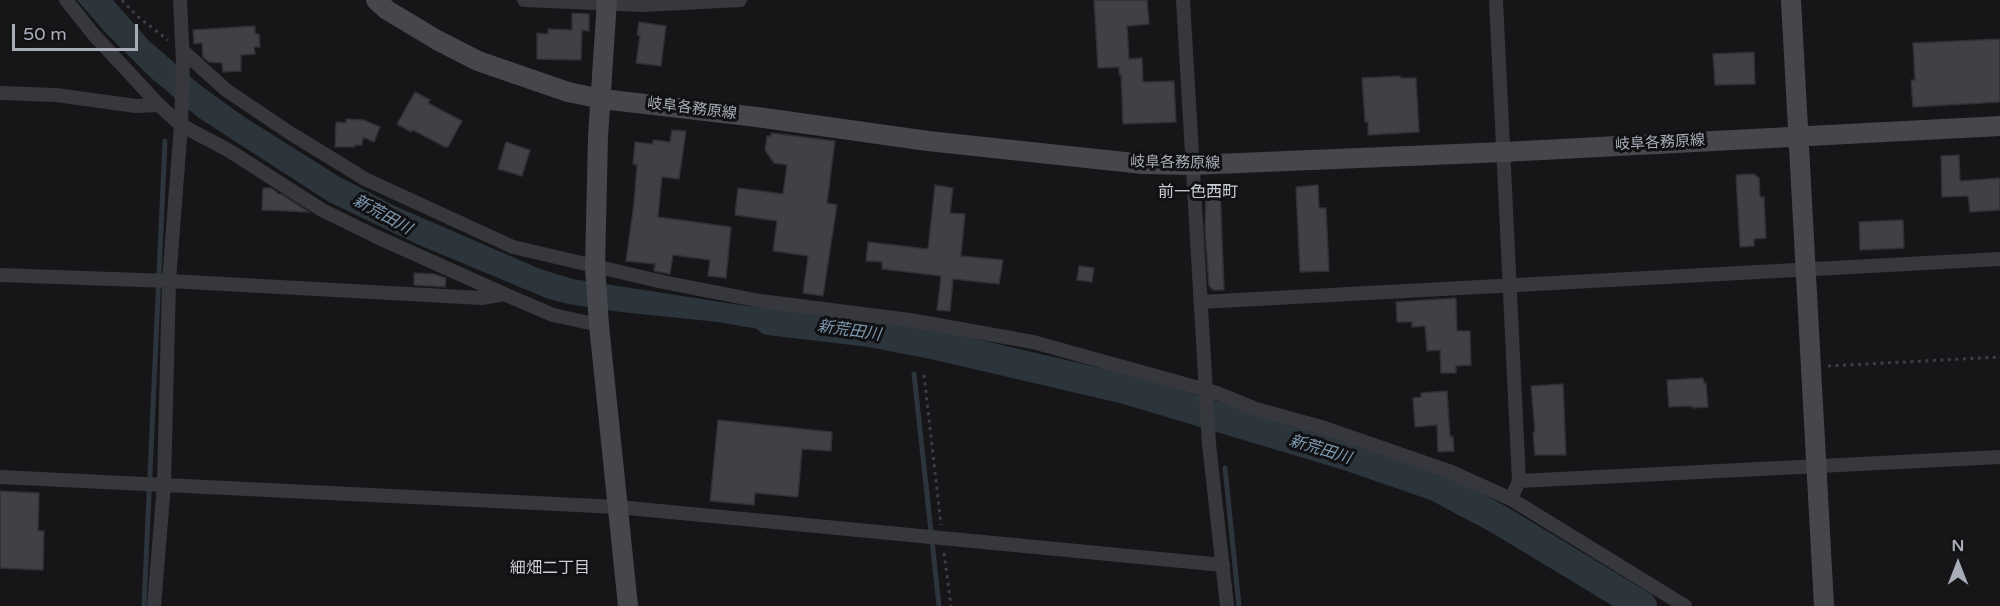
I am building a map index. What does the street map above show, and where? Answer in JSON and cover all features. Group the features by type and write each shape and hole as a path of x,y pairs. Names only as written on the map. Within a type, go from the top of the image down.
{"main road":[{"name":"岐阜各務原線","path":"376,0 387,10 437,40 478,61 568,92 602,99 940,142 1143,164 1191,165 1504,152 2000,126"},
{"path":"1791,0 1824,606"},
{"path":"607,2 598,137 596,272 598,321 628,606"}],"street":[{"path":"66,0 94,35 159,105 181,125 228,150 321,210 553,315 598,321"},
{"path":"154,606 164,484 169,281 181,125 183,57 180,0"},
{"path":"524,0 643,5 740,0"},
{"path":"1183,0 1208,432 1227,606"},
{"path":"1496,0 1519,481 1511,499"},
{"path":"183,57 290,134 364,179 513,247 596,272 760,301 910,320 1033,342 1325,428 1449,471 1511,499 1685,606"},
{"path":"0,93 56,95 136,106 159,105"},
{"path":"1201,302 2000,259"},
{"path":"0,275 169,281 482,298 504,294"},
{"path":"1519,481 2000,457"},
{"path":"0,477 618,507 1223,565"}],"path":[{"path":"122,0 183,57"},
{"path":"1812,367 2000,357"},
{"path":"924,375 951,606"}],"water":[{"path":"77,0 113,0 149,41 200,85 243,116 338,176 395,206 540,269 573,279 811,316 809,338 718,322 568,304 546,298 419,245 329,202 199,118 151,78"}],"building":[{"path":"1094,0 1147,0 1149,24 1127,26 1129,59 1142,58 1143,82 1174,81 1176,122 1123,124 1119,67 1098,68"},
{"path":"572,13 589,14 589,31 582,30 581,60 537,59 537,33 548,34 548,29 572,30"},
{"path":"639,22 666,26 661,66 636,63 640,36 637,35"},
{"path":"255,26 255,34 259,34 260,47 254,47 255,54 241,55 241,71 223,72 222,63 209,62 203,57 202,43 194,44 193,30"},
{"path":"2000,39 2000,102 1913,107 1911,80 1915,80 1913,43"},
{"path":"1754,52 1755,84 1715,85 1713,54"},
{"path":"1400,76 1400,78 1416,78 1419,132 1368,135 1362,78"},
{"path":"415,92 430,100 428,103 462,121 448,147 397,124"},
{"path":"346,119 364,120 380,127 374,142 363,137 362,145 335,147 336,122 346,123"},
{"path":"672,130 686,131 679,179 662,177 658,217 731,227 726,278 708,276 710,260 673,255 670,274 654,271 655,264 626,261 637,165 633,164 635,142 653,144 653,140 670,142"},
{"path":"771,133 835,141 827,203 837,205 823,296 803,293 808,256 773,251 777,221 735,215 738,188 783,194 787,165 774,163 765,150 767,136 771,136"},
{"path":"506,142 530,150 522,176 498,169"},
{"path":"1959,155 1960,181 2000,178 2000,210 1970,212 1968,196 1942,197 1941,156"},
{"path":"1754,174 1759,178 1760,197 1764,197 1766,238 1754,239 1754,246 1740,247 1736,175"},
{"path":"935,185 953,188 950,213 965,214 961,256 1003,260 999,284 953,279 950,311 937,310 941,276 882,269 882,262 866,261 868,242 928,249"},
{"path":"1318,185 1319,208 1326,208 1329,271 1300,272 1296,187"},
{"path":"1206,187 1220,187 1224,290 1213,290 1209,286 1205,230"},
{"path":"263,188 271,188 277,194 281,194 309,212 262,210"},
{"path":"1903,220 1904,248 1860,250 1859,222"},
{"path":"1079,266 1094,268 1092,282 1077,280"},
{"path":"414,273 434,274 446,278 445,287 414,285"},
{"path":"1456,298 1457,331 1470,331 1471,365 1456,366 1456,373 1441,373 1440,350 1427,351 1425,326 1412,327 1412,322 1397,322 1396,302"},
{"path":"1703,378 1706,383 1708,407 1669,407 1667,380"},
{"path":"1563,384 1566,455 1535,455 1531,386"},
{"path":"1447,391 1450,437 1453,436 1454,451 1438,452 1437,425 1415,427 1413,398 1421,397 1421,393"},
{"path":"718,420 832,432 831,451 802,449 798,497 755,493 754,505 710,501"},
{"path":"0,491 39,493 38,531 44,531 43,570 0,568"}],"waterway":[{"path":"144,606 165,141"},
{"name":"新荒田川","path":"769,320 870,332 932,344 1125,389 1352,457 1436,486 1498,519 1642,606"},
{"path":"914,374 939,606"},
{"path":"1225,468 1239,606"}],"district":[{"name":"前一色西町","path":"1198,193"},
{"name":"細畑二丁目","path":"550,569"}]}
